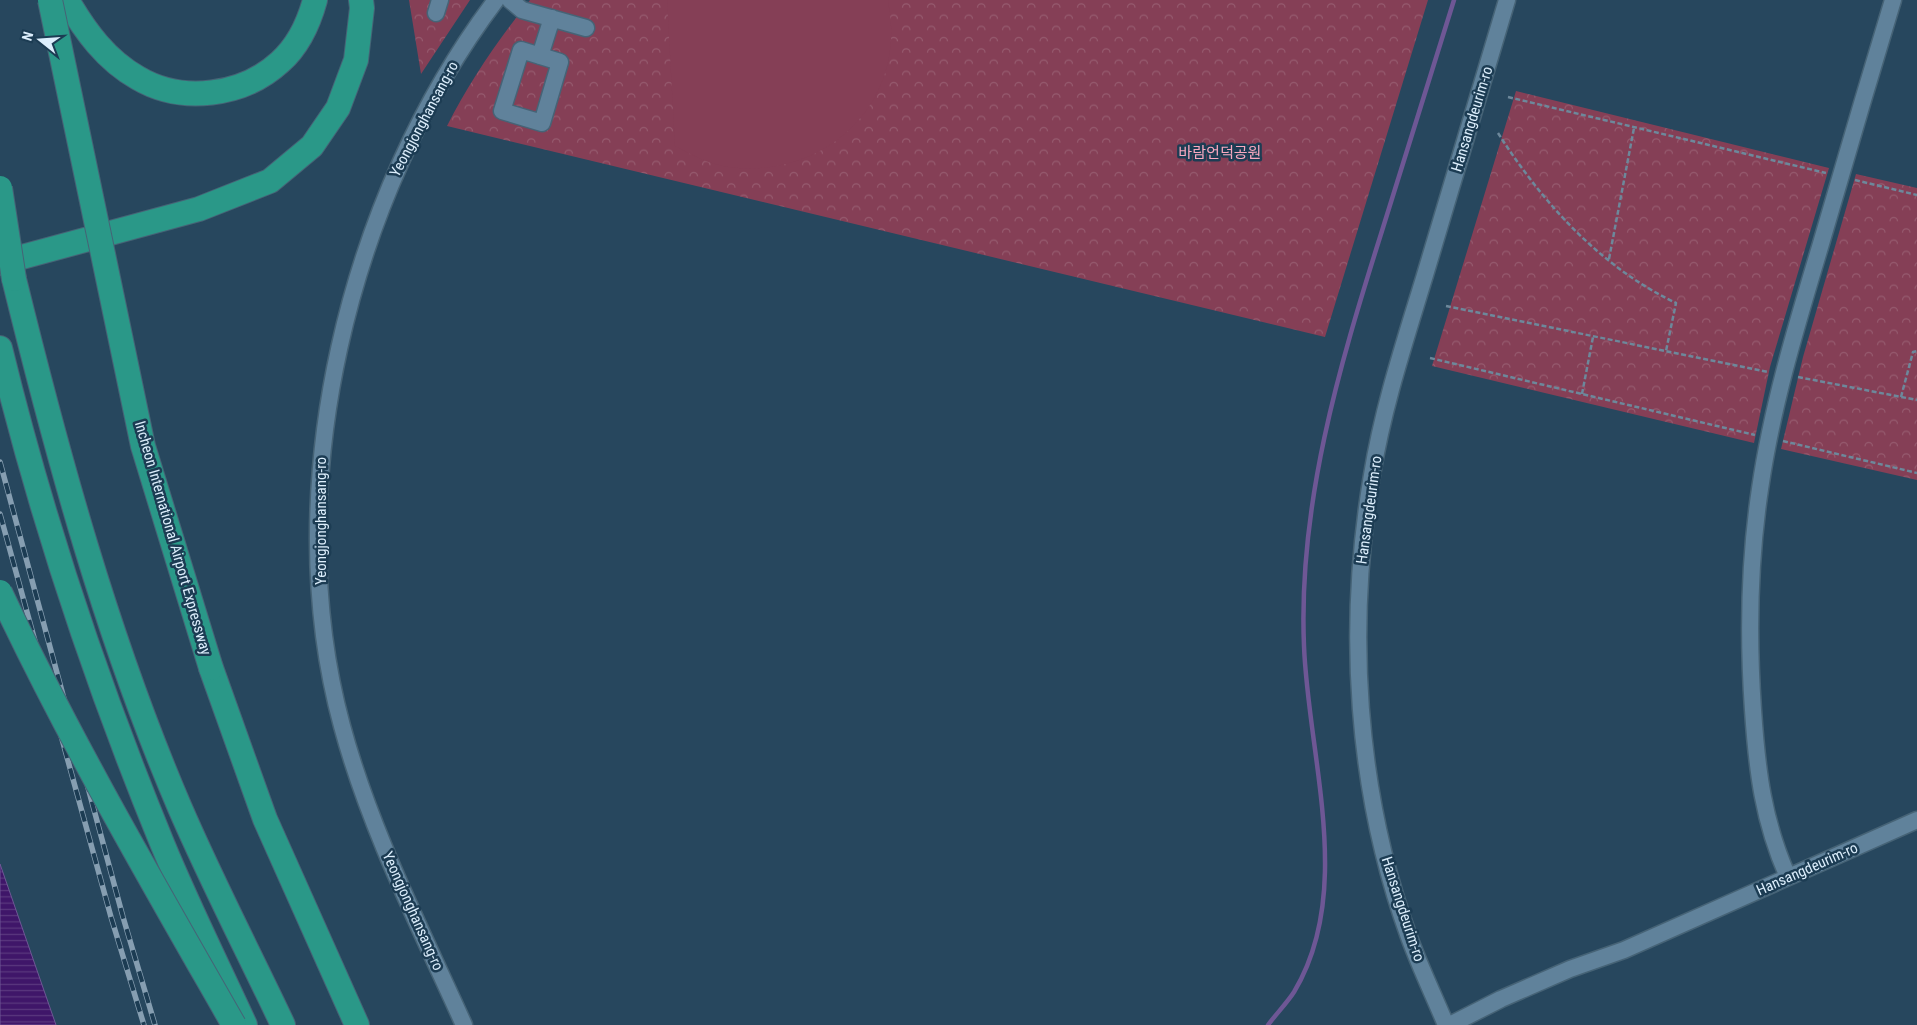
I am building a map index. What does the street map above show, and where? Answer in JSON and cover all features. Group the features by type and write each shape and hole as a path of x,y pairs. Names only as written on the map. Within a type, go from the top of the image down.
{"highway":[{"name":"Incheon International Airport Expressway","path":"50,0 144,446 211,668 265,819 357,1025"},
{"path":"67,0 102,50 139,79 164,89 196,94 229,90 257,78 280,62 299,40 315,0"},
{"path":"0,263 199,209 270,182 312,146 338,108 356,60 362,8 361,0"},
{"path":"0,188 14,279 44,400 85,543 123,658 180,808 283,1025"},
{"path":"0,348 22,438 64,578 106,701 162,844 244,1025"},
{"path":"0,592 36,670 136,854 234,1025"}],"street":[{"name":"Yeongjonghansang-ro","path":"464,1025 375,825 342,726 329,667 322,609 318,505 322,452 334,370 348,314 375,226 408,143 436,88 472,31 496,0"},
{"path":"510,0 522,10 586,28"},
{"name":"Hansangdeurim-ro","path":"1508,0 1389,395 1372,475 1360,580 1358,655 1363,725 1371,788 1383,845 1409,936 1448,1025 1501,999 1570,969 1624,950 1917,820"},
{"path":"1788,877 1767,825 1757,756 1752,696 1750,622 1753,554 1760,490 1768,438 1789,348 1893,0"},
{"path":"540,56 552,18"},
{"path":"520,50 540,56 560,62 542,123 502,111 520,50"}],"path":[{"path":"1508,97 1830,174"},
{"path":"1609,259 1634,127"},
{"path":"1498,133 1524,171 1558,213 1583,238 1647,287 1676,303 1666,351"},
{"path":"1852,179 1917,195"},
{"path":"1446,306 1772,372"},
{"path":"1582,394 1593,336"},
{"path":"1901,397 1913,352 1917,351"},
{"path":"1430,358 1758,435"},
{"path":"1794,376 1917,400"},
{"path":"1779,440 1917,473"}],"green space":[{"path":"409,0 470,0 421,74"},
{"name":"바람언덕공원","path":"530,0 1428,0 1325,337 447,126 485,61"},
{"path":"667,0 888,0 891,26 889,59 879,88 864,114 843,135 818,152 790,163 760,168 728,167 714,164 675,146"},
{"path":"1516,91 1829,168 1770,367 1754,443 1432,366"},
{"path":"1856,174 1917,188 1917,480 1781,449 1803,357"}],"shaded area":[{"path":"0,864 56,1025 0,1025"}],"waterway":[{"path":"1268,1025 1294,992 1312,953 1322,911 1325,867 1323,822 1307,688 1304,646 1304,593 1315,489 1325,437 1350,335 1454,0"}],"railway":[{"path":"0,462 123,917 155,1025"},
{"path":"0,514 111,917 144,1025"}]}
